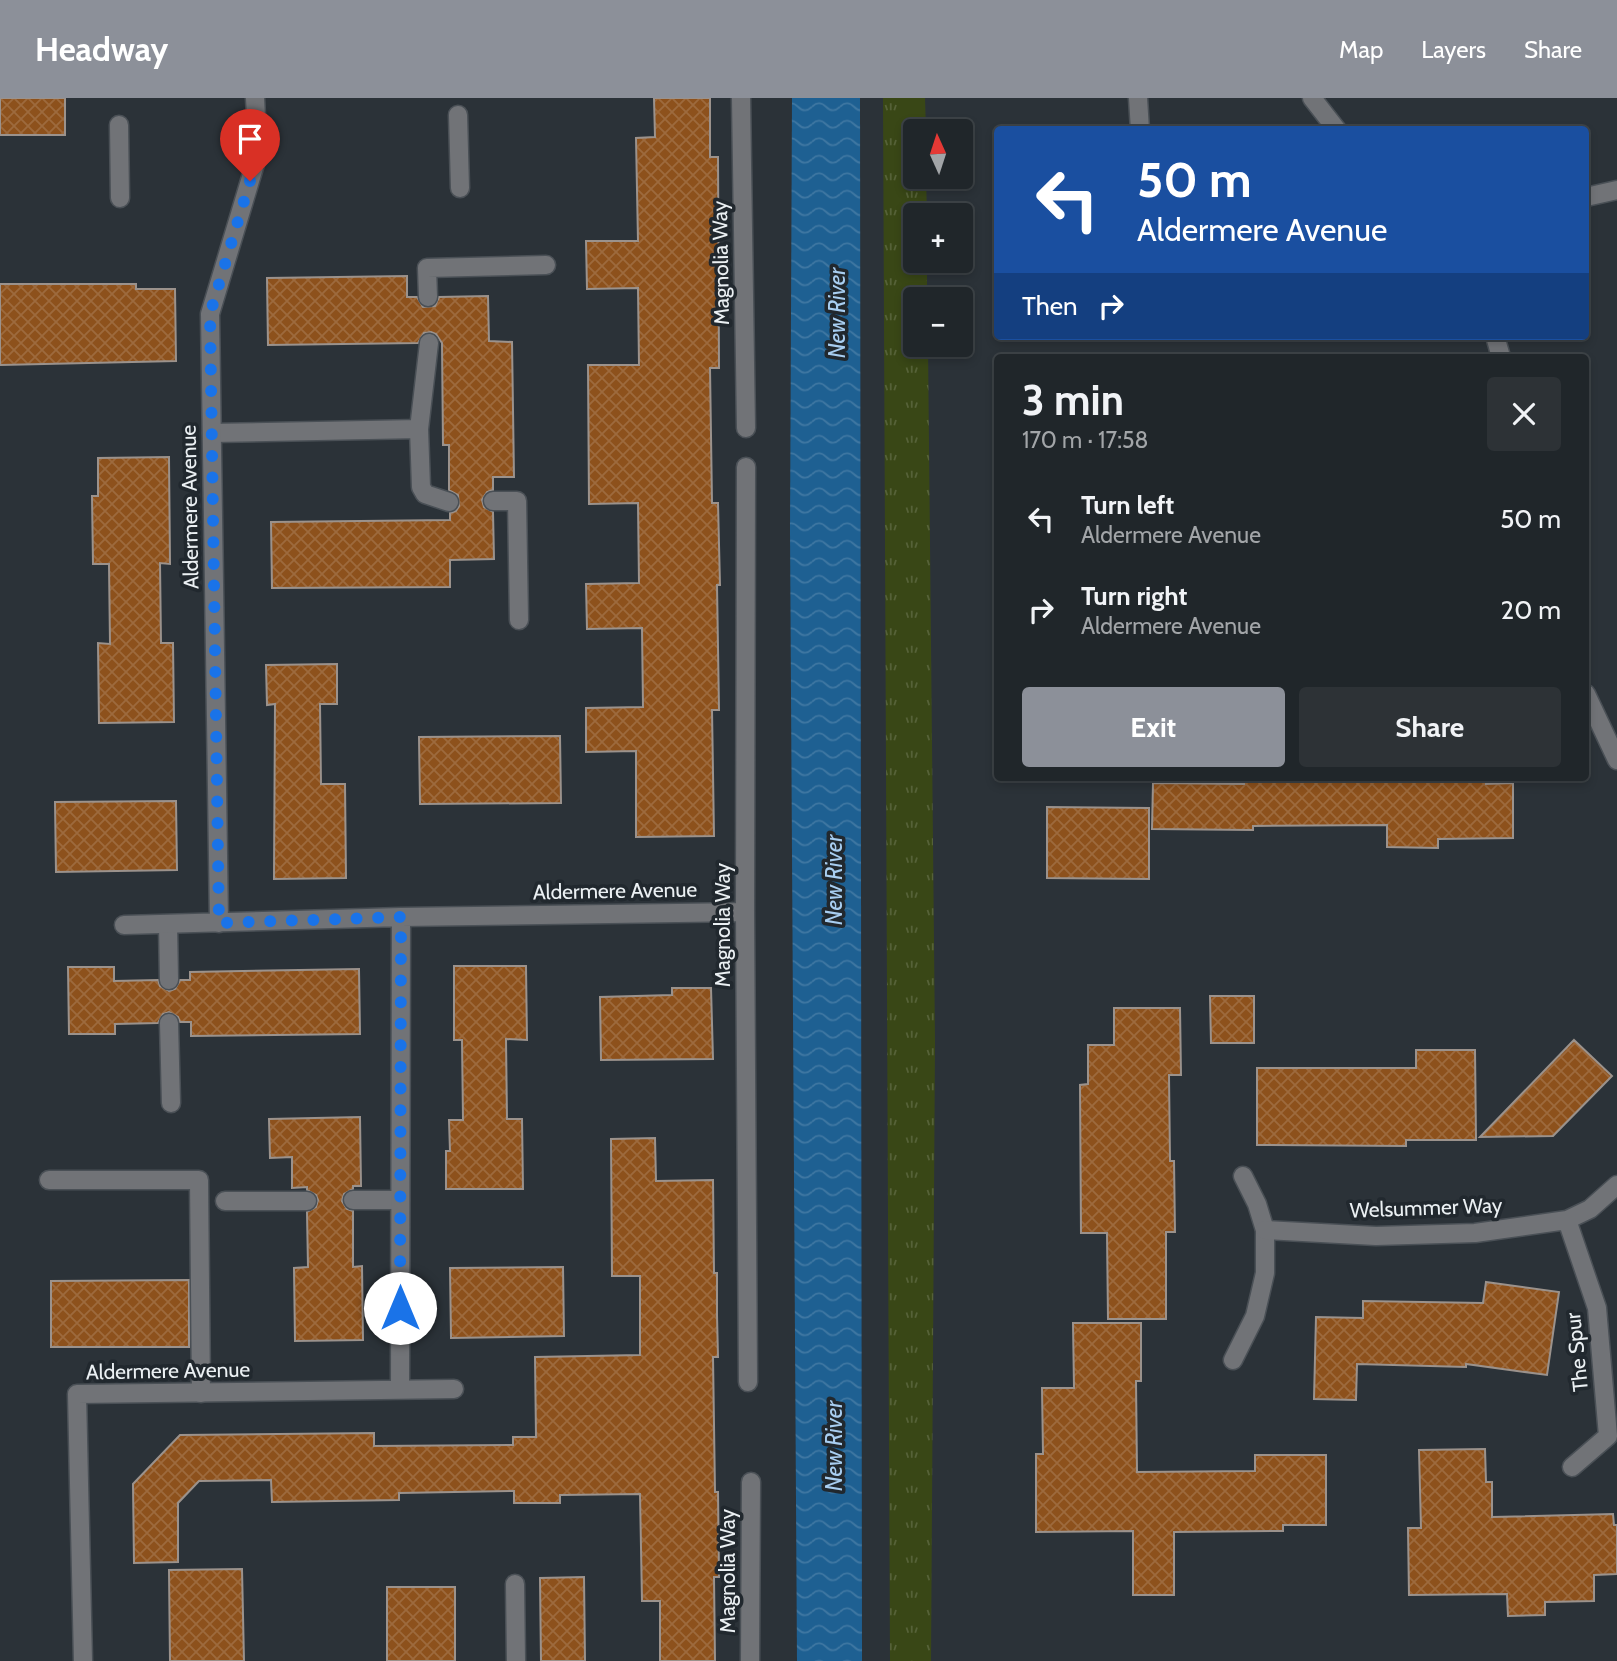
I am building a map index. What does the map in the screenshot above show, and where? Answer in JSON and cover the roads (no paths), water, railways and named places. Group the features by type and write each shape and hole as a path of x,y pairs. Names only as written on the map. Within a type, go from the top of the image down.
{"street":[{"name":"Aldermere Avenue","path":"219,923 210,314 258,154 255,98"},
{"name":"Magnolia Way","path":"741,98 746,428"},
{"path":"1138,98 1140,126"},
{"path":"1312,98 1333,126"},
{"path":"458,115 460,188"},
{"path":"119,125 120,198"},
{"path":"1589,196 1617,190"},
{"path":"428,297 427,268 546,265"},
{"path":"429,343 419,429 421,487 425,494 449,502"},
{"path":"212,433 419,429"},
{"name":"Magnolia Way","path":"746,467 748,1382"},
{"path":"493,501 517,500 519,621"},
{"path":"1589,700 1617,760"},
{"name":"Aldermere Avenue","path":"124,925 401,917 745,912"},
{"path":"400,1390 401,917"},
{"path":"168,925 169,980"},
{"path":"169,1023 171,1103"},
{"path":"1233,1360 1255,1316 1265,1273 1265,1230 1257,1204 1243,1176"},
{"path":"49,1180 200,1180 201,1393"},
{"name":"Welsummer Way","path":"1265,1230 1376,1236 1475,1233 1567,1220 1590,1209 1617,1185"},
{"path":"353,1200 400,1200"},
{"path":"225,1201 307,1201"},
{"name":"The Spur","path":"1567,1220 1597,1308 1608,1436 1572,1467"},
{"name":"Aldermere Avenue","path":"83,1661 77,1394 454,1389"},
{"name":"Magnolia Way","path":"750,1661 751,1482"},
{"path":"515,1584 516,1661"}],"water":[{"name":"New River","path":"792,98 860,98 862,1661 797,1661 790,530"}]}
